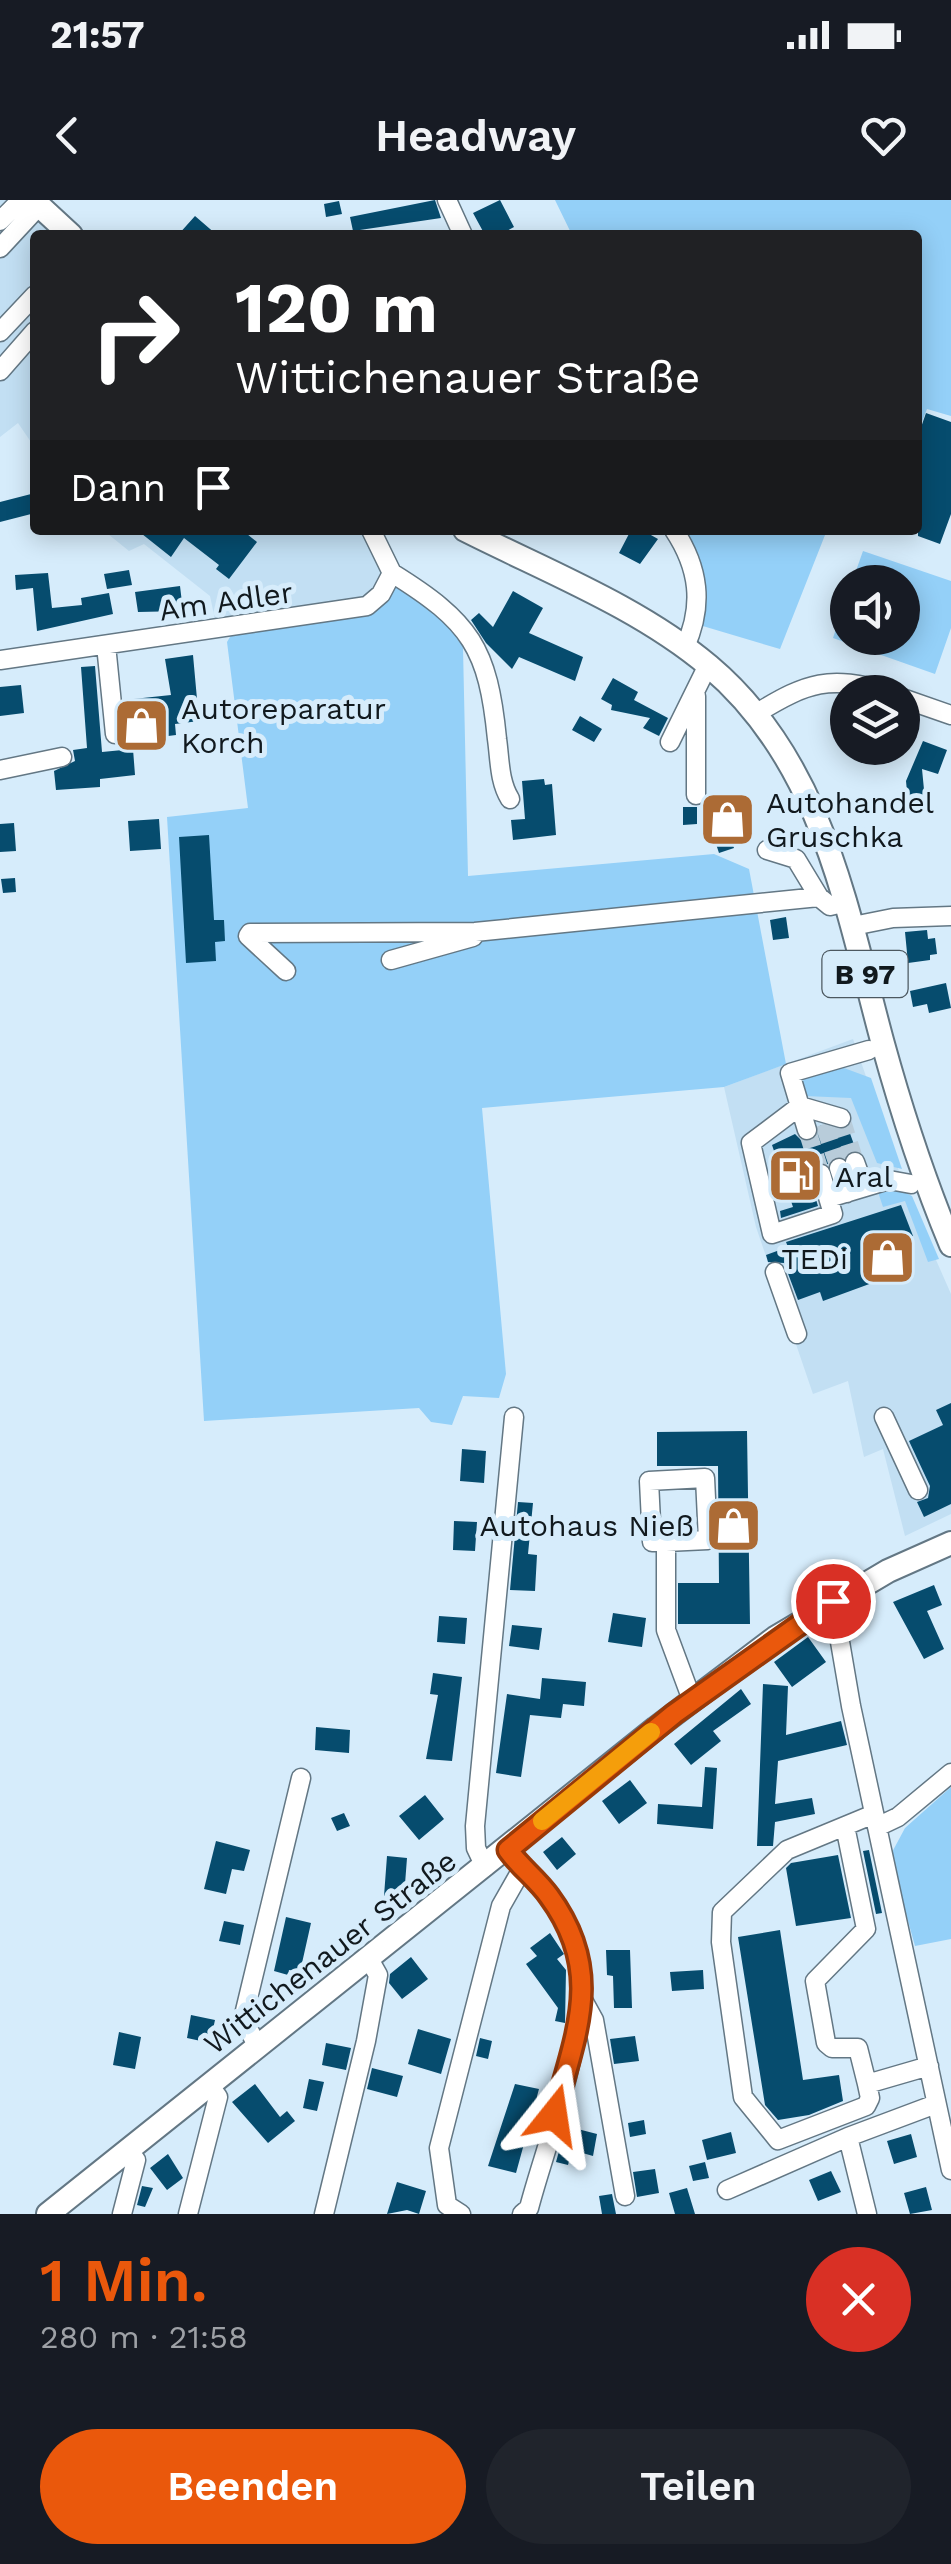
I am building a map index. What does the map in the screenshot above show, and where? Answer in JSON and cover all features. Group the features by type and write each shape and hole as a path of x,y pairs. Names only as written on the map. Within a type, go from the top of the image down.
{"main road":[{"path":"31,202 66,230"},
{"name":"B 97","path":"474,535 685,647 708,665 776,738 814,810 847,902 912,1142 951,1245"},
{"name":"Wittichenauer Straße","path":"48,2214 486,1867 515,1860 692,1700 833,1601 951,1543"}],"street":[{"path":"447,200 461,230"},
{"path":"0,221 31,202"},
{"path":"0,248 31,202"},
{"path":"1,329 30,300"},
{"path":"0,371 30,337"},
{"path":"373,535 392,573 429,596 485,662 501,779 510,799"},
{"path":"677,535 687,550 697,581 695,624 685,647"},
{"name":"Am Adler","path":"0,660 350,611 367,606 381,594 392,573"},
{"path":"106,645 116,734"},
{"path":"670,742 708,665"},
{"path":"757,714 796,690 830,682"},
{"path":"696,696 696,795"},
{"path":"920,704 951,715"},
{"path":"0,770 62,757"},
{"path":"767,850 796,859 819,897 830,906 847,902"},
{"path":"286,971 248,936 250,933 475,932 819,897"},
{"path":"853,926 892,918 951,916"},
{"path":"391,960 467,939 475,932"},
{"path":"824,1124 800,1106 790,1073 869,1050"},
{"path":"800,1106 752,1144 772,1234 833,1214 847,1193 888,1180 911,1184"},
{"path":"847,1193 839,1168 847,1193"},
{"path":"775,1272 797,1334"},
{"path":"486,1867 476,1848 475,1826 514,1416"},
{"path":"884,1417 918,1490"},
{"path":"705,1478 708,1540 666,1542 652,1542 649,1481 705,1478"},
{"path":"666,1542 666,1630 692,1700"},
{"path":"833,1601 951,2170"},
{"path":"845,1826 866,1930 815,1982 826,2043 832,2048 858,2048 867,2084 866,2106 778,2140 743,2097 721,1942 722,1912 788,1850 845,1826 898,1817 951,1773"},
{"path":"258,2048 243,2019 301,1778"},
{"path":"461,2214 448,2205 439,2148 515,1860 546,1891 567,1923 583,1968 583,2000 526,2212"},
{"path":"324,2214 378,1975 369,1959"},
{"path":"583,2000 594,2020 625,2196"},
{"path":"867,2084 929,2066"},
{"path":"188,2214 218,2097 210,2086"},
{"path":"728,2190 848,2136 936,2104"},
{"path":"848,2136 867,2214"},
{"path":"122,2214 136,2160 128,2151"}],"shaded area":[{"path":"0,200 30,200 63,230 30,230 30,441 18,423 0,437"},
{"path":"555,200 951,200 951,416 927,409 922,422 922,230 570,230"},
{"path":"109,535 373,535 392,573 381,594 217,629 210,596 144,544 129,551"},
{"path":"676,535 825,535 780,649 696,624 697,604"},
{"path":"863,551 904,565 858,565"},
{"path":"920,570 951,581 951,628 935,674 881,655 920,655"},
{"path":"393,573 454,621 463,648 468,876 714,854 749,869 786,1064 724,1087 482,1108 506,1374 499,1398 463,1396 452,1425 431,1422 419,1408 204,1421 167,817 248,808 227,642 236,627 350,611"},
{"path":"853,1039 907,1194 951,1294 951,1514 905,1536 883,1449 864,1457 848,1381 813,1394 756,1227 724,1087"},
{"path":"844,1068 871,1078 902,1169 877,1163 851,1098 805,1096 801,1084 805,1078"},
{"path":"902,1191 912,1196 939,1259 928,1262 905,1201 883,1207 878,1192"},
{"path":"951,1787 951,1939 915,1946 890,1856 905,1828"}],"building":[{"path":"435,200 441,218 353,230 350,217"},
{"path":"500,200 514,227 482,230 473,213"},
{"path":"339,201 342,214 326,217 324,204"},
{"path":"195,216 211,230 182,230"},
{"path":"926,413 951,422 951,514 940,544 918,536 922,535 922,424"},
{"path":"30,494 30,514 0,522 0,502"},
{"path":"143,535 248,535 257,542 229,579 216,569 219,565 184,538 171,557"},
{"path":"628,535 651,535 658,539 640,564 619,553"},
{"path":"129,570 132,585 107,589 104,574"},
{"path":"48,573 52,608 82,605 81,598 109,593 113,614 37,631 33,588 16,590 15,575"},
{"path":"180,586 183,611 138,612 135,592"},
{"path":"513,591 543,608 529,633 583,657 575,681 519,657 512,669 486,643 471,620 479,613 493,627"},
{"path":"193,655 199,721 175,724 176,735 129,741 124,700 171,695 165,659"},
{"path":"95,666 102,752 133,749 135,775 100,779 100,787 56,790 54,771 75,761 73,750 87,748 81,667"},
{"path":"613,678 638,692 634,700 668,718 659,736 643,728 650,718 611,710 612,705 601,699"},
{"path":"21,685 24,713 0,716 0,687"},
{"path":"580,716 602,729 594,742 572,730"},
{"path":"923,741 947,750 938,774 922,769 925,800 908,802 906,781 913,765 920,765"},
{"path":"544,779 545,785 552,784 556,835 513,840 511,820 525,819 522,781"},
{"path":"733,806 738,827 728,830 734,848 719,853 706,814"},
{"path":"683,807 697,807 697,824 683,825"},
{"path":"159,819 161,849 130,851 128,821"},
{"path":"14,823 16,851 0,852 0,824"},
{"path":"209,835 214,920 224,920 225,941 215,942 216,961 186,963 179,837"},
{"path":"15,878 16,892 3,893 1,879"},
{"path":"786,917 789,938 773,940 770,920"},
{"path":"927,930 928,939 935,938 937,954 930,955 930,960 908,963 905,932"},
{"path":"946,983 951,1008 929,1013 927,1004 913,1007 910,991"},
{"path":"821,1125 848,1128 856,1150 828,1164 813,1165 809,1177 818,1206 781,1218 780,1211 793,1207 772,1145 795,1134 803,1142 811,1142"},
{"path":"901,1205 913,1236 903,1240 913,1268 823,1301 820,1292 798,1300 784,1263 768,1262 766,1255 788,1247 786,1242"},
{"path":"951,1403 951,1504 924,1517 917,1502 928,1498 930,1486 909,1441 943,1425 936,1410"},
{"name":"Autohaus Nieß","path":"747,1431 750,1624 678,1624 678,1583 719,1583 718,1466 657,1466 657,1432"},
{"path":"462,1449 486,1451 484,1483 460,1481"},
{"path":"518,1502 533,1503 528,1554 537,1555 535,1591 510,1590"},
{"path":"454,1521 477,1522 475,1551 453,1550"},
{"path":"934,1585 942,1605 927,1611 944,1649 924,1659 893,1602"},
{"path":"613,1613 646,1618 642,1647 608,1642"},
{"path":"439,1616 467,1618 465,1644 437,1642"},
{"path":"512,1625 542,1628 539,1650 509,1646"},
{"path":"808,1637 826,1662 792,1687 774,1662"},
{"path":"433,1673 462,1677 452,1761 426,1759 438,1695 430,1694"},
{"path":"542,1678 586,1682 584,1706 563,1704 561,1718 530,1715 521,1777 496,1773 507,1694 540,1699"},
{"path":"763,1684 788,1686 786,1735 841,1721 847,1745 778,1761 775,1804 812,1798 815,1814 775,1822 773,1846 757,1846"},
{"path":"741,1689 751,1704 713,1731 721,1741 691,1765 674,1744"},
{"path":"316,1727 350,1730 349,1753 315,1750"},
{"path":"705,1767 717,1768 713,1829 657,1824 658,1804 702,1807"},
{"path":"630,1780 647,1803 619,1824 602,1801"},
{"path":"425,1795 444,1819 419,1840 399,1816"},
{"path":"344,1813 350,1826 337,1831 331,1818"},
{"path":"562,1837 576,1854 557,1870 543,1852"},
{"path":"216,1841 250,1850 244,1871 232,1869 226,1894 204,1889"},
{"path":"869,1850 882,1913 876,1914 863,1851"},
{"path":"838,1855 851,1918 796,1926 786,1868 791,1863"},
{"path":"387,1856 407,1858 404,1897 384,1896"},
{"path":"286,1917 311,1923 300,1972 289,1970 288,1975 274,1971"},
{"path":"224,1921 244,1925 240,1945 219,1941"},
{"path":"780,1930 803,2080 839,2075 843,2101 809,2115 778,2120 765,2105 738,1937"},
{"path":"550,1933 564,1954 557,1959 566,1970 565,2023 555,2021 558,2008 526,1964 537,1956 530,1948"},
{"path":"606,1950 630,1950 632,2008 614,2008 613,1976 607,1975"},
{"path":"411,1957 428,1979 402,1999 389,1983 390,1974"},
{"path":"703,1970 704,1989 672,1991 670,1972"},
{"path":"191,2015 215,2020 210,2043 187,2038"},
{"path":"418,2029 451,2039 441,2074 408,2064"},
{"path":"119,2032 141,2037 135,2069 113,2065"},
{"path":"635,2036 639,2061 614,2064 610,2039"},
{"path":"480,2038 492,2041 488,2059 476,2056"},
{"path":"326,2043 351,2048 346,2070 322,2065"},
{"path":"372,2068 403,2076 397,2097 367,2089"},
{"path":"309,2079 324,2082 317,2111 303,2108"},
{"path":"255,2084 280,2117 287,2111 295,2121 268,2143 232,2102"},
{"path":"515,2084 539,2089 516,2173 488,2166"},
{"path":"644,2120 646,2134 630,2137 628,2123"},
{"path":"566,2126 597,2134 593,2156 572,2150 568,2165 556,2162"},
{"path":"731,2132 736,2153 707,2160 702,2140"},
{"path":"911,2134 917,2157 894,2164 887,2141"},
{"path":"168,2154 183,2178 167,2190 150,2168"},
{"path":"705,2162 709,2178 693,2181 689,2166"},
{"path":"655,2169 659,2193 637,2197 633,2172"},
{"path":"831,2171 841,2192 818,2201 809,2180"},
{"path":"397,2182 426,2191 419,2214 407,2210 387,2214"},
{"path":"142,2186 153,2188 145,2207 137,2205"},
{"path":"926,2187 932,2210 910,2214 904,2193"},
{"path":"687,2188 695,2214 675,2214 669,2193"},
{"path":"612,2194 616,2214 602,2214 599,2196"}],"tunnel":[{"path":"841,1118 855,1162"},
{"path":"824,1124 839,1168"},
{"path":"807,1130 821,1174"}],"slow traffic":[{"path":"542,1821 651,1732"}],"place":[{"name":"Autoreparatur Korch","path":"142,725"},
{"name":"Autohandel Gruschka","path":"727,819"},
{"name":"Aral","path":"796,1176"},
{"name":"TEDi","path":"887,1258"},
{"name":"Autohaus Nieß","path":"733,1525"}],"route":[{"path":"554,2115 580,2016 583,1968 567,1923 546,1891 508,1850 674,1714 774,1638 833,1601"}]}
